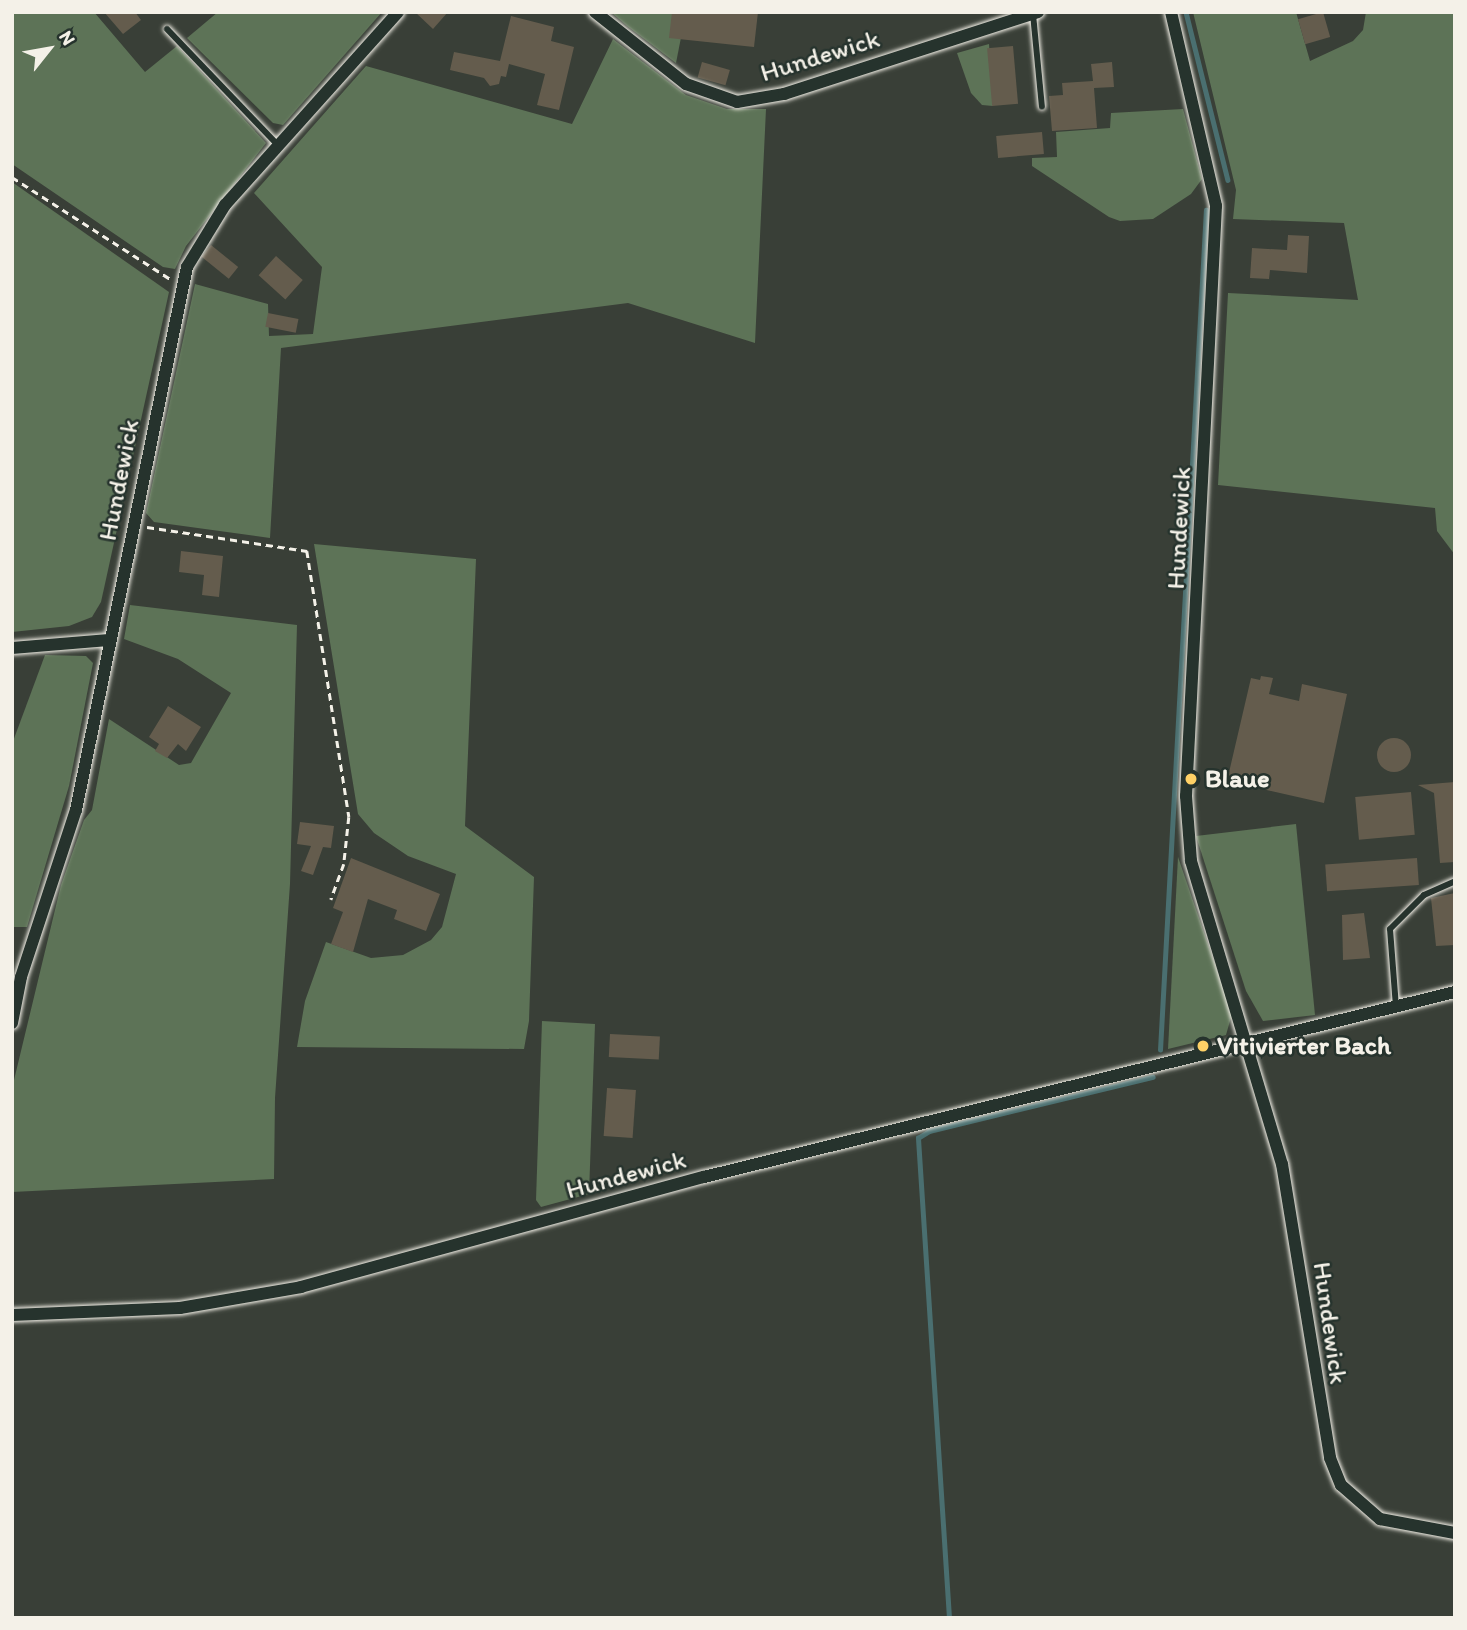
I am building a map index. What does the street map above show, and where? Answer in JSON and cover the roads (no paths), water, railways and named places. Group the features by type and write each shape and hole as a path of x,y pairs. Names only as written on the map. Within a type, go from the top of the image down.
{"street":[{"name":"Hundewick","path":"12,1023 21,977 76,810 181,285 212,221 398,12"},
{"name":"Hundewick","path":"595,12 687,84 737,102 774,97 1035,13"},
{"name":"Hundewick","path":"1171,12 1204,145 1217,233 1185,831 1198,890 1282,1164 1320,1414 1341,1485 1380,1519 1455,1533"},
{"path":"12,648 109,640"},
{"name":"Hundewick","path":"12,1315 180,1308 301,1287 704,1177 1455,992"}],"lane":[{"path":"1035,13 1042,107"},
{"path":"167,29 280,146"},
{"path":"1396,1007 1390,929 1424,895 1455,881"}],"waterway":[{"path":"1186,12 1228,180"},
{"path":"1160,1050 1206,210"},
{"path":"949,1618 918,1138 929,1131 1153,1077"}],"place":[{"name":"Blaue","path":"1191,779"},
{"name":"Vitivierter Bach","path":"1203,1046"}]}
